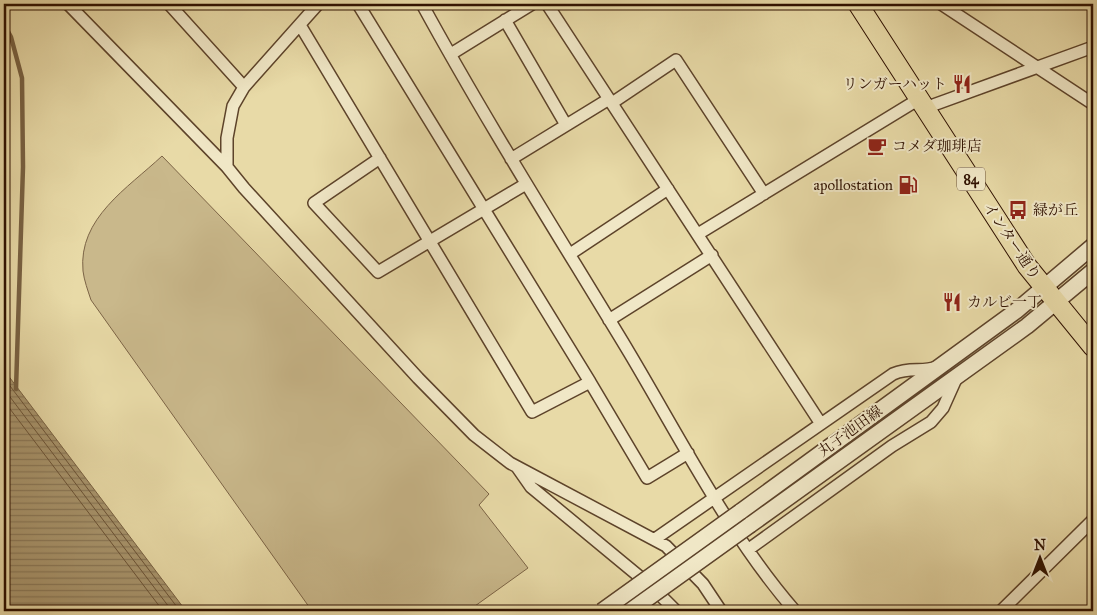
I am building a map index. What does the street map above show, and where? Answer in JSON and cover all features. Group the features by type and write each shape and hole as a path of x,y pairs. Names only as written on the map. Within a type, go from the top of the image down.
{"main road":[{"name":"インター通り","path":"858,4 1027,266 1093,347"}],"street":[{"path":"68,4 228,167 244,188 418,378 474,435 516,465 666,546 702,584 721,611"},
{"path":"169,4 244,87"},
{"path":"228,167 228,138 233,106 244,87 318,4"},
{"path":"358,4 647,478 688,453"},
{"path":"451,54 532,4"},
{"path":"547,4 821,424"},
{"path":"941,4 1093,104"},
{"path":"427,6 451,54 511,159 570,254 688,453 749,549 780,594 795,611"},
{"path":"506,20 566,125"},
{"path":"300,25 532,412 590,382"},
{"path":"698,234 922,104 1037,68 1093,47"},
{"path":"511,159 676,60 764,194"},
{"path":"380,158 314,202 378,272 526,184"},
{"path":"570,254 668,189"},
{"name":"丸子池田線","path":"630,611 957,378 1050,296 1093,246"},
{"path":"609,320 712,255"},
{"name":"丸子池田線","path":"602,611 937,369 1050,296 1093,271"},
{"path":"655,539 893,374 906,368 937,369"},
{"path":"749,549 892,446 931,422 943,408 957,378"},
{"path":"516,465 530,487 652,587 676,611"},
{"path":"1001,611 1093,520"}],"shaded area":[{"path":"162,156 489,494 479,505 528,568 468,611 312,611 91,300 85,282 83,271 84,252 88,235 97,220 121,192"}],"water":[{"path":"4,370 186,611 4,611"}],"waterway":[{"path":"4,24 11,37 22,78 23,167 16,389"}],"place":[{"name":"リンガーハット","path":"962,84"},
{"name":"コメダ珈琲店","path":"877,146"},
{"name":"apollostation","path":"908,185"},
{"name":"緑が丘","path":"1018,210"},
{"name":"カルビ一丁","path":"952,302"}]}
